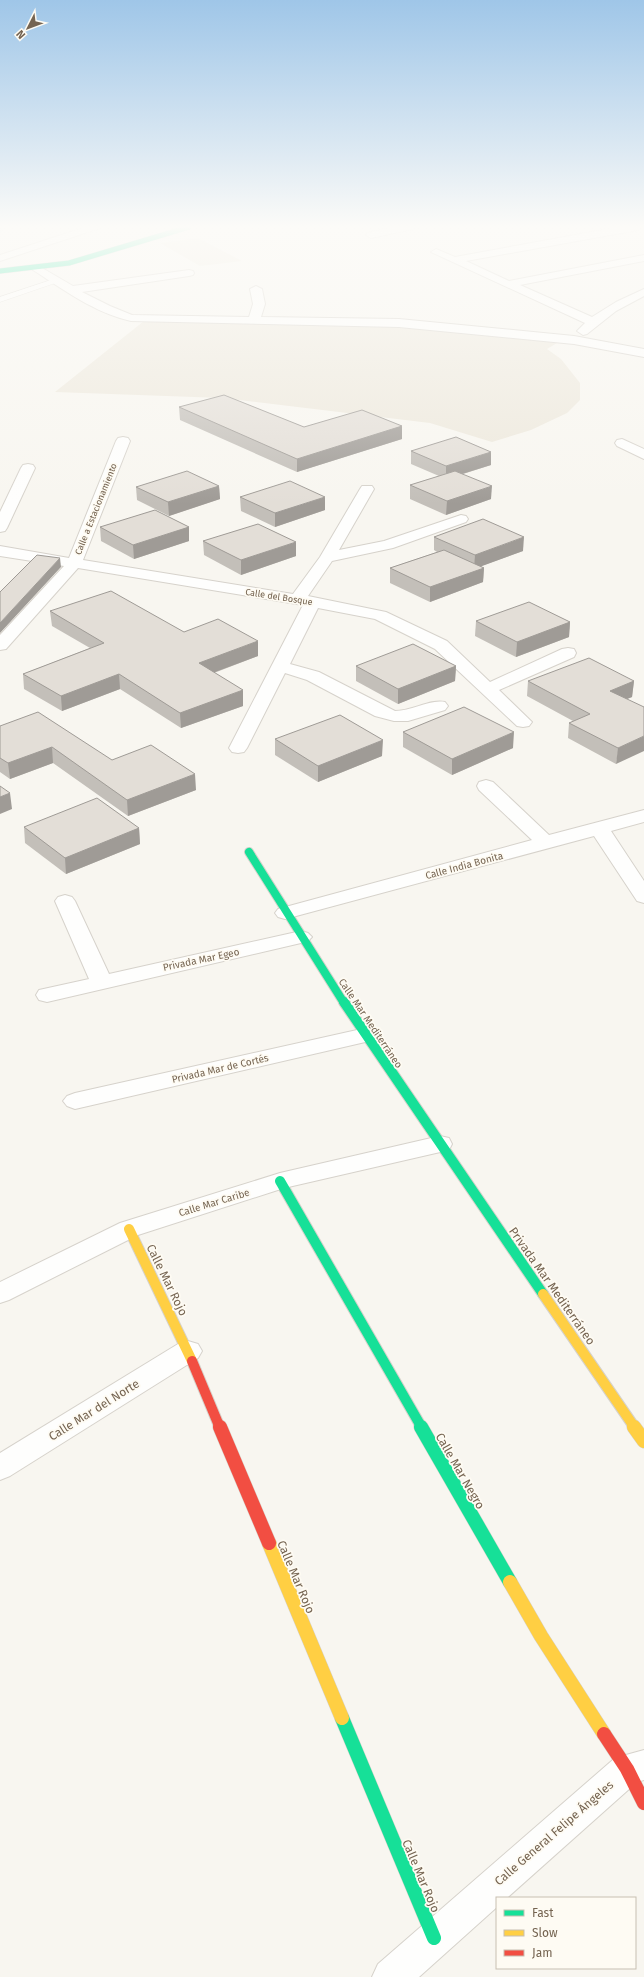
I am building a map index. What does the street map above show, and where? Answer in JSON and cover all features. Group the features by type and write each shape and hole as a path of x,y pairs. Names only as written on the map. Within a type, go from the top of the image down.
{"street":[{"path":"208,319 399,323 574,340 644,352"},
{"path":"587,319 593,322"},
{"path":"574,340 597,319"},
{"path":"346,333 349,321"},
{"path":"144,330 346,333 382,335"},
{"path":"434,338 526,347"},
{"name":"Calle a Estacionamiento","path":"0,646 74,564 123,441"},
{"path":"622,443 644,455"},
{"path":"0,528 28,468"},
{"path":"238,748 280,666 305,601 327,558 368,490"},
{"path":"327,558 388,546 461,519"},
{"name":"Calle del Bosque","path":"0,551 305,601 380,615 442,645 523,722"},
{"path":"488,689 568,653"},
{"path":"280,666 313,676 381,712 394,716 408,716 439,706"},
{"path":"486,786 546,842"},
{"name":"Calle India Bonita","path":"285,913 644,816"},
{"path":"599,828 644,897"},
{"path":"249,852 285,913"},
{"path":"65,901 101,981"},
{"name":"Calle Mar Mediterráneo","path":"285,913 440,1144"},
{"name":"Privada Mar Egeo","path":"47,995 101,981 301,937"},
{"name":"Privada Mar de Cortés","path":"75,1101 366,1035"},
{"name":"Calle Mar Caribe","path":"0,1293 129,1229 280,1182 440,1144"},
{"name":"Privada Mar Mediterráneo","path":"440,1144 644,1441"},
{"name":"Calle Mar Negro","path":"280,1182 541,1636 636,1767 644,1802"},
{"name":"Calle Mar Rojo","path":"129,1229 188,1351 434,1938"},
{"name":"Calle Mar del Norte","path":"0,1468 188,1351"},
{"name":"Calle General Felipe Ángeles","path":"391,1977 434,1938 636,1767"}],"shaded area":[{"path":"144,321 386,325 557,343 547,349 561,359 580,383 580,400 567,413 531,430 492,442 430,423 222,398 55,392"}],"building":[{"path":"224,395 304,427 362,410 402,426 297,459 179,407"},
{"path":"456,437 491,452 446,466 411,451"},
{"path":"187,471 219,486 168,502 136,487"},
{"path":"455,471 492,486 447,501 410,485"},
{"path":"290,481 325,497 275,513 240,497"},
{"path":"155,510 189,527 133,545 100,527"},
{"path":"483,519 524,537 475,555 434,537"},
{"path":"258,524 296,542 241,560 203,541"},
{"path":"444,550 484,568 430,587 390,568"},
{"path":"37,555 60,558 0,623 0,592"},
{"path":"111,591 184,632 218,619 258,641 199,663 243,690 180,713 119,674 61,696 23,674 104,643 50,611"},
{"path":"529,602 570,622 517,642 476,621"},
{"path":"413,644 456,666 398,689 356,666"},
{"path":"589,658 634,681 610,691 644,707 644,736 618,748 569,723 590,714 528,681"},
{"path":"464,707 514,732 452,759 403,732"},
{"path":"38,712 112,760 151,745 195,774 127,800 52,747 8,763 0,758 0,726"},
{"path":"340,715 383,740 318,766 275,739"},
{"path":"0,786 10,793 0,797"},
{"path":"97,798 139,828 65,858 24,827"}],"traffic: fast":[{"path":"249,852 283,909 355,1020 543,1294"},
{"path":"280,1181 510,1582"},
{"path":"342,1718 434,1938"}],"traffic: slow":[{"path":"129,1229 192,1361"},
{"path":"543,1294 644,1441"},
{"path":"269,1543 342,1718"},
{"path":"510,1582 541,1636 604,1734"}],"traffic: jam":[{"path":"192,1361 269,1543"},
{"path":"604,1734 627,1769 644,1803"}]}
